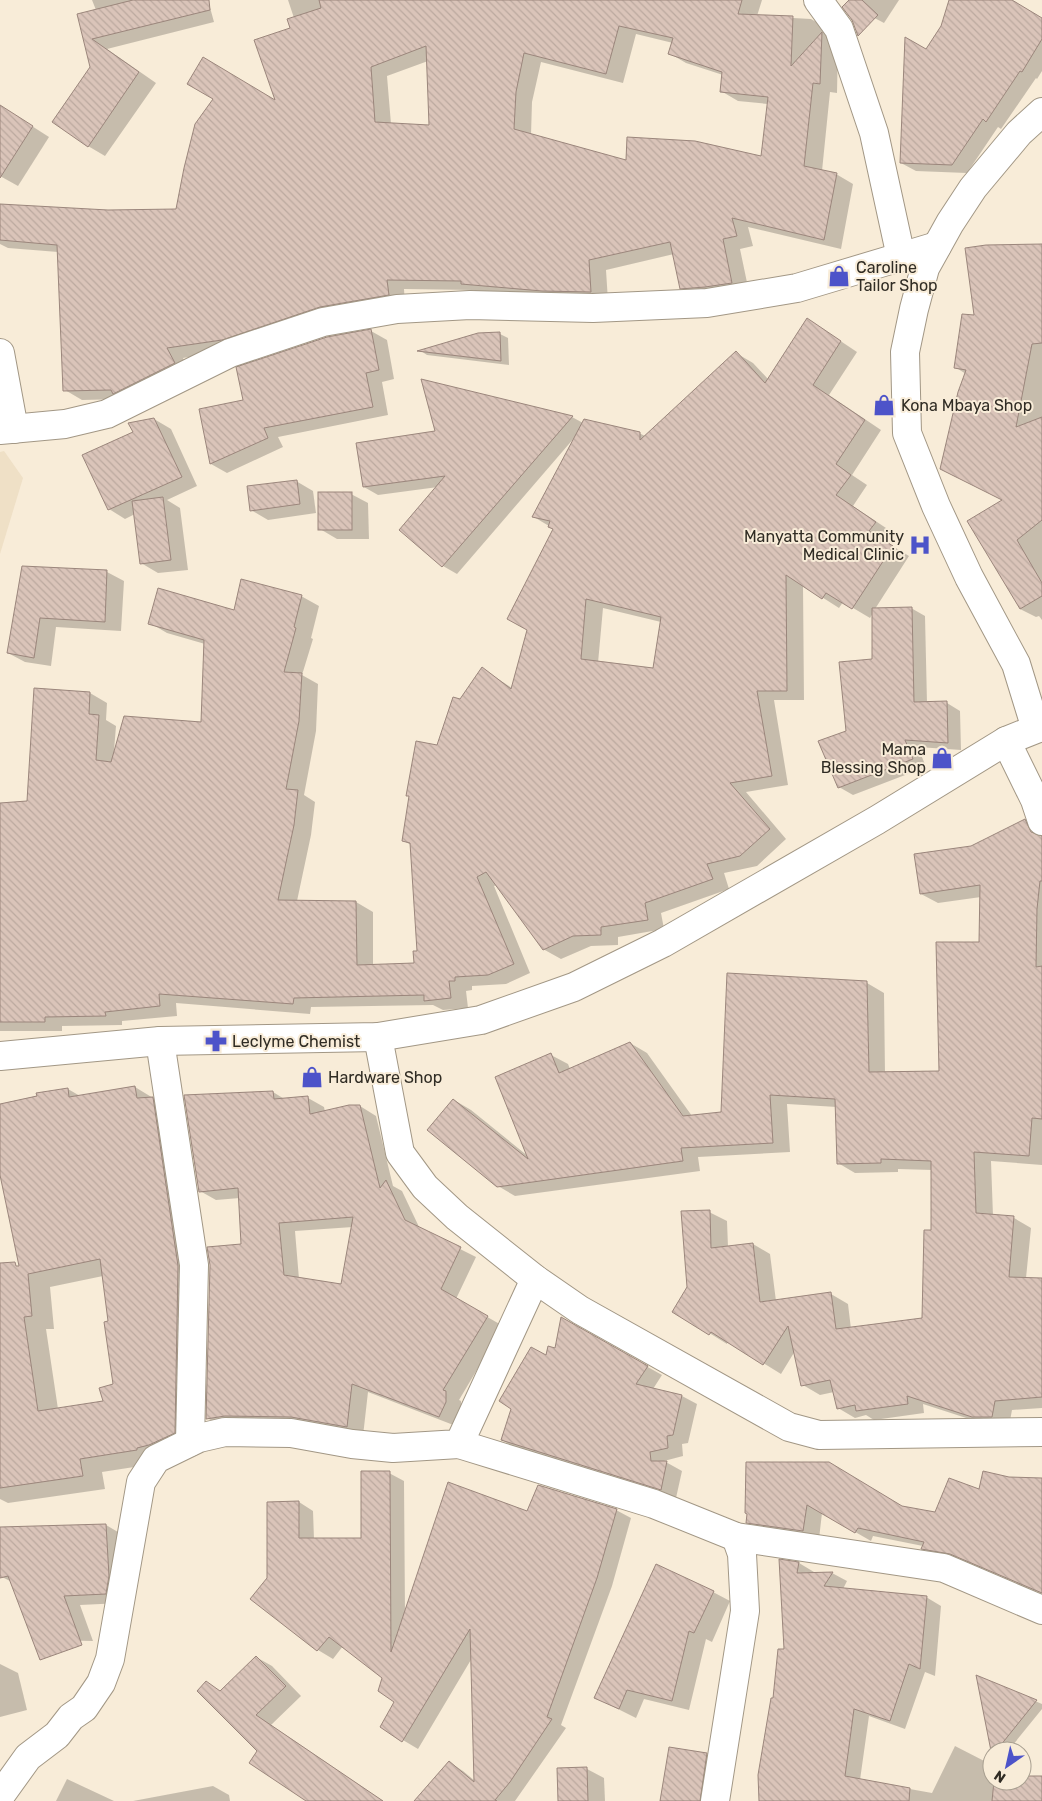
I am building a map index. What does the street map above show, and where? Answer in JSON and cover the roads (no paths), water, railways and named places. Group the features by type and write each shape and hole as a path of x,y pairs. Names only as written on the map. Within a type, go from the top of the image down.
{"street":[{"path":"818,0 839,29 874,133 901,257"},
{"path":"0,1056 160,1042 378,1037 481,1020 574,987 663,943 877,820 1006,741 1039,727 1016,664 969,576 936,506 907,432 905,352 914,309 926,268 937,246 973,188 1019,133 1042,112"},
{"path":"0,353 7,429 65,424 107,414 230,353 324,322 397,309 452,306 593,308 707,303 797,288 937,246"},
{"path":"1006,741 1035,800 1042,821"},
{"path":"378,1037 400,1153 425,1187 457,1218 535,1279 598,1320 789,1427 806,1432 820,1435 1042,1432"},
{"path":"160,1042 194,1265 190,1442"},
{"path":"459,1444 535,1279"},
{"path":"0,1796 28,1757 57,1735 71,1717 84,1708 101,1683 110,1659 141,1482 156,1459 199,1438 225,1432 291,1432 352,1444 393,1448 459,1444 654,1504 736,1537 944,1568 1042,1610"},
{"path":"715,1801 745,1612 742,1554 736,1537"}],"place":[{"name":"Caroline Tailor Shop","path":"839,276"},
{"name":"Kona Mbaya Shop","path":"884,405"},
{"name":"Manyatta Community Medical Clinic","path":"920,545"},
{"name":"Mama Blessing Shop","path":"942,758"},
{"name":"Leclyme Chemist","path":"216,1041"},
{"name":"Hardware Shop","path":"312,1077"}]}
